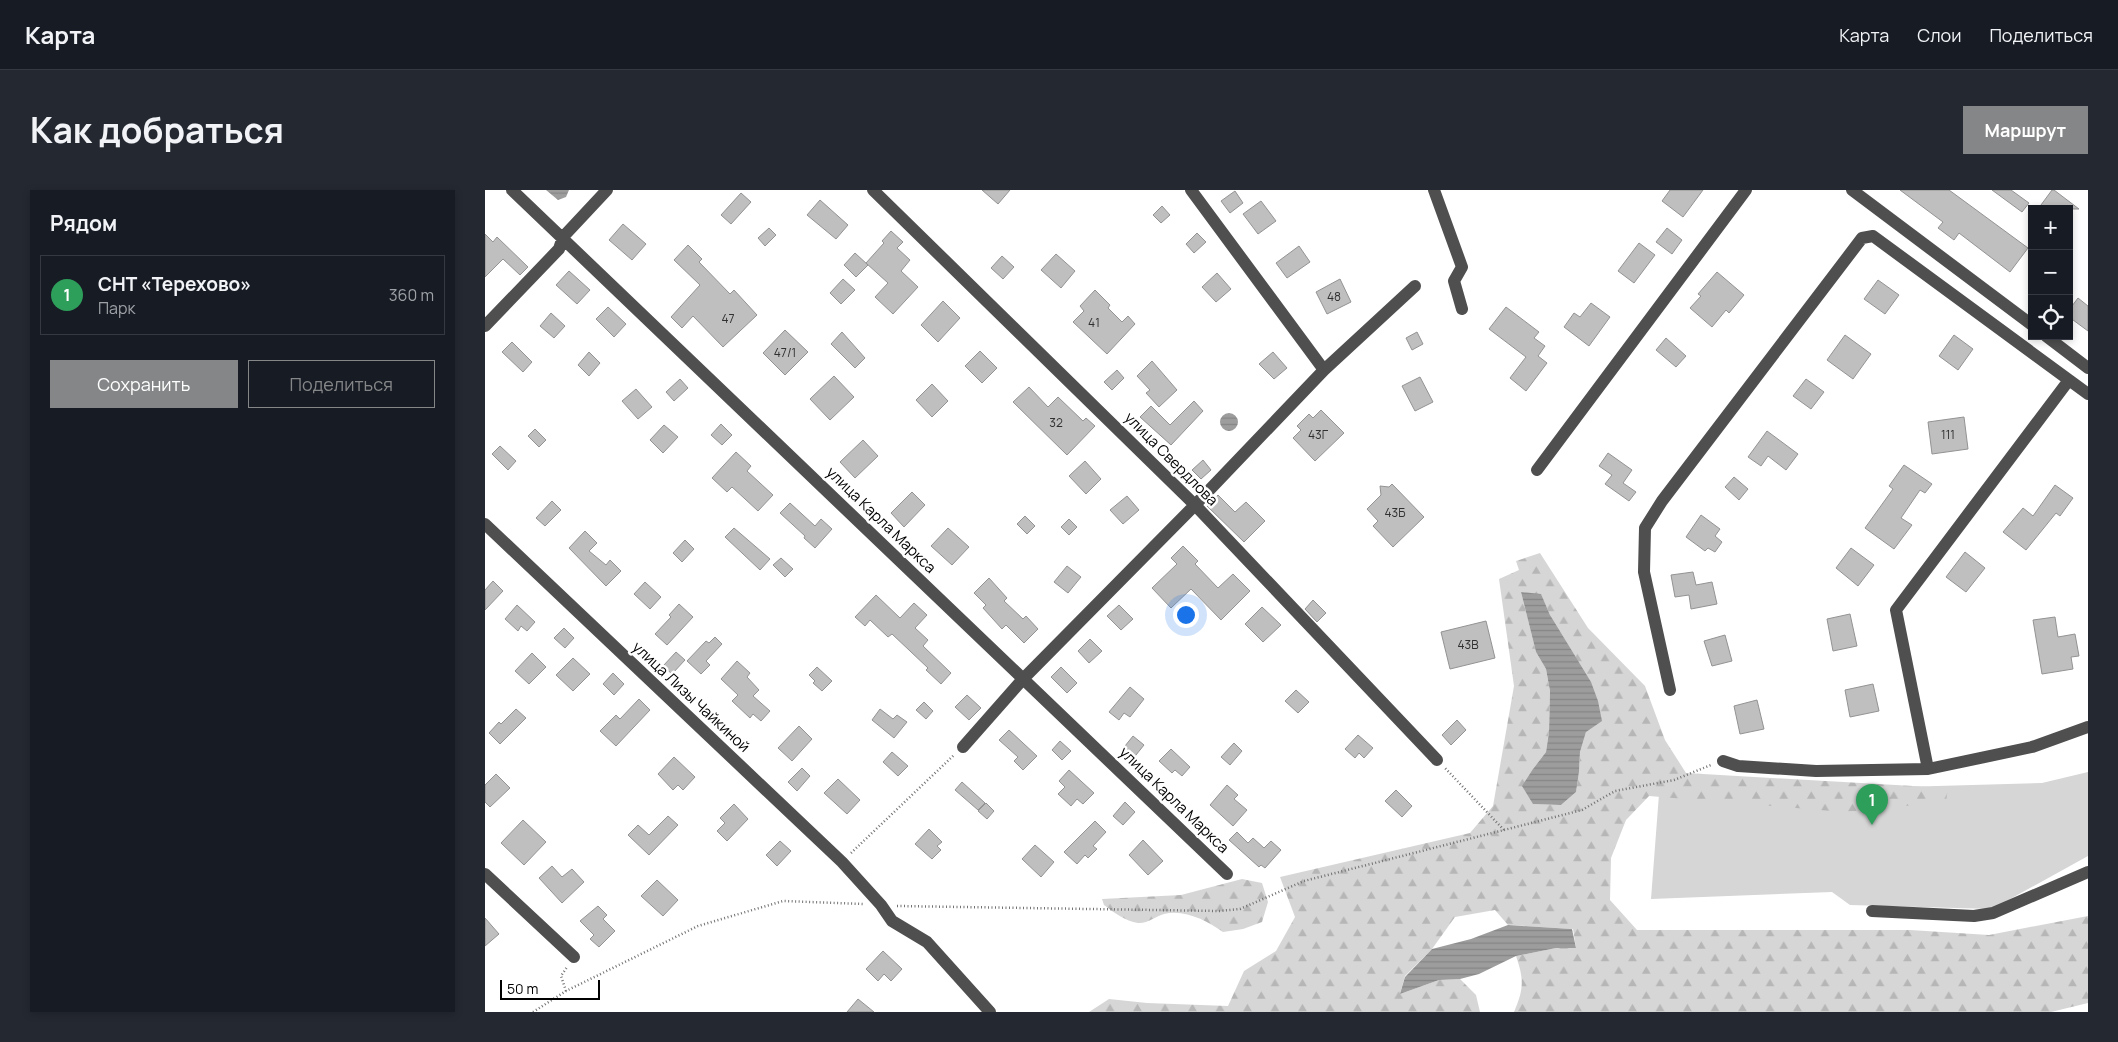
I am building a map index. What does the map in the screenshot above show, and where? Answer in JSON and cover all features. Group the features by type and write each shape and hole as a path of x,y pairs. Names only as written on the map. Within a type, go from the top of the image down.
{"street":[{"name":"улица Карла Маркса","path":"512,190 1227,874"},
{"path":"485,326 559,249 563,237 607,190"},
{"name":"улица Свердлова","path":"873,190 1195,505 1437,760"},
{"path":"1191,190 1324,370"},
{"path":"1434,190 1461,267 1454,281 1462,309"},
{"path":"1537,470 1746,190"},
{"path":"1852,190 2028,322"},
{"path":"1670,690 1644,572 1645,528 1668,494 1862,238 1873,236 2088,394"},
{"path":"963,747 1023,679 1195,505 1324,370 1415,286"},
{"path":"2051,340 2088,368"},
{"path":"1928,769 1896,610 2069,380"},
{"name":"улица Лизы Чайкиной","path":"485,524 842,862 881,905 892,921 927,942 990,1012"},
{"path":"1723,761 1738,766 1816,771 1928,769 2032,747 2088,727"},
{"path":"1872,911 1974,916 1993,913 2088,872"},
{"path":"485,874 574,957"}],"path":[{"path":"842,862 963,747"},
{"path":"1437,760 1504,830"},
{"path":"533,1012 566,990 698,926 783,900 881,905 1092,910 1219,911 1240,909 1304,881 1581,810 1615,791 1674,780 1723,761"},
{"path":"566,990 561,976 574,957"}],"green space":[{"path":"1540,553 1588,628 1645,686 1665,740 1686,773 1948,788 1946,802 1844,812 1649,796 1626,820 1611,858 1610,900 1637,930 1910,930 1989,935 2088,916 2088,1003 2051,1012 1514,1012 1520,997 1522,984 1516,956 1556,948 1576,948 1573,929 1508,925 1495,910 1455,917 1432,949 1405,976 1400,994 1439,980 1460,979 1476,995 1480,1012 1089,1012 1109,999 1147,1003 1228,1006 1244,971 1276,951 1295,917 1280,877 1470,833 1493,806 1514,686 1499,579 1519,570 1516,561","holes":["1521,592 1541,595 1550,615 1586,732 1580,752 1576,792 1561,805 1533,804 1533,769 1546,752 1549,732 1550,691 1546,669 1536,652"]},
{"path":"2088,772 2088,856 1992,909 1850,905 1832,892 1651,899 1659,794 2042,783"},
{"path":"1242,879 1262,883 1268,902 1262,922 1243,929 1223,932 1203,920 1180,913 1164,914 1141,923 1133,922 1104,905 1102,899 1181,895"}],"shaded area":[{"path":"546,190 569,190 566,197 558,200"},
{"path":"1225,413 1233,413 1238,418 1236,429 1225,431 1220,426 1220,418"},
{"path":"1521,592 1541,594 1550,615 1591,682 1598,701 1602,721 1586,732 1580,752 1576,792 1561,805 1533,804 1522,786 1546,752 1549,732 1550,691 1546,669 1536,652"},
{"path":"1508,925 1572,929 1576,948 1556,948 1516,956 1479,974 1460,979 1439,980 1400,994 1405,977 1432,949 1471,939"}],"building":[{"path":"982,190 1010,190 998,204"},
{"path":"1670,190 1703,190 1683,217 1662,201"},
{"path":"1900,190 1949,190 2028,248 2010,272 1959,233 1954,240 1938,228 1943,222"},
{"path":"1992,190 2011,190 2029,203 2022,212"},
{"path":"2052,190 2054,190 2079,209 2073,209 2073,205 2041,205"},
{"path":"1235,191 1243,203 1230,213 1221,201"},
{"path":"741,193 751,202 731,224 721,215"},
{"path":"820,200 848,225 836,239 807,215"},
{"path":"1261,201 1276,221 1258,234 1243,214"},
{"path":"1162,206 1170,215 1161,223 1153,215"},
{"path":"623,224 646,244 632,260 609,240"},
{"path":"769,228 776,235 765,246 758,238"},
{"path":"1667,228 1682,240 1672,254 1656,242"},
{"path":"891,231 903,242 897,248 910,260 901,271 918,287 893,314 875,297 888,283 866,263 884,243 882,241"},
{"path":"1197,233 1206,242 1194,253 1186,244"},
{"path":"485,234 493,242 497,237 528,267 520,275 503,259 485,277"},
{"path":"1639,243 1655,255 1634,283 1618,271"},
{"path":"688,245 702,259 699,262 730,294 734,290 757,315 723,347 693,316 682,328 671,317 700,285 674,260"},
{"path":"1299,246 1310,262 1287,278 1276,263"},
{"path":"855,253 868,265 856,277 844,265"},
{"path":"1056,254 1075,271 1061,288 1041,270"},
{"path":"1002,256 1014,267 1003,279 991,268"},
{"path":"569,271 590,290 577,304 556,285"},
{"path":"1717,272 1744,295 1729,313 1726,310 1712,327 1690,308 1701,296 1698,294"},
{"path":"1217,273 1231,289 1216,302 1202,287"},
{"path":"843,279 855,290 841,304 830,293"},
{"path":"1340,279 1351,302 1327,314 1316,292"},
{"path":"1878,280 1899,295 1885,314 1864,299"},
{"path":"1095,290 1110,305 1108,308 1122,322 1128,316 1135,324 1107,354 1073,322 1084,311 1080,306"},
{"path":"2078,298 2088,306 2088,331 2073,320 2073,305"},
{"path":"943,301 960,318 938,342 921,325"},
{"path":"1591,303 1610,317 1589,346 1564,327 1574,313 1580,317"},
{"path":"608,307 626,324 614,337 596,319"},
{"path":"1506,307 1539,332 1534,338 1545,346 1538,356 1547,363 1526,391 1510,378 1526,357 1489,329"},
{"path":"551,313 565,326 554,338 540,326"},
{"path":"785,330 808,352 785,375 763,353"},
{"path":"842,332 865,358 855,368 831,344"},
{"path":"1417,332 1423,344 1412,350 1406,338"},
{"path":"1845,335 1871,354 1853,379 1827,360"},
{"path":"1954,335 1973,349 1958,370 1939,356"},
{"path":"1666,338 1686,356 1676,367 1656,350"},
{"path":"512,342 532,362 523,372 502,352"},
{"path":"980,351 997,368 982,383 965,366"},
{"path":"589,352 600,363 589,376 578,365"},
{"path":"1273,352 1287,368 1274,379 1259,364"},
{"path":"1152,361 1177,390 1159,407 1146,393 1150,390 1137,376"},
{"path":"1117,370 1124,378 1112,390 1104,382"},
{"path":"834,376 854,397 830,420 810,399"},
{"path":"1420,377 1433,402 1415,411 1402,386"},
{"path":"680,379 688,388 674,401 666,392"},
{"path":"1806,379 1824,392 1811,409 1793,396"},
{"path":"932,384 948,401 932,417 916,400"},
{"path":"1029,387 1048,407 1058,397 1083,421 1086,418 1095,426 1067,455 1013,402"},
{"path":"636,389 652,407 638,419 622,401"},
{"path":"1194,401 1203,411 1171,445 1140,417 1151,406 1170,425"},
{"path":"1321,410 1344,433 1315,461 1293,438 1301,430 1297,426 1309,414 1313,418"},
{"path":"1964,417 1968,449 1932,454 1928,422"},
{"path":"721,424 732,435 722,445 711,435"},
{"path":"664,425 678,437 663,453 650,440"},
{"path":"535,429 546,440 539,447 528,436"},
{"path":"1767,431 1798,454 1786,470 1768,456 1761,466 1748,457"},
{"path":"863,440 878,456 855,478 840,462"},
{"path":"500,446 516,461 508,470 492,454"},
{"path":"736,452 751,466 747,471 773,495 758,511 732,487 727,492 712,478"},
{"path":"1608,453 1632,470 1623,483 1636,492 1629,501 1605,484 1612,475 1599,466"},
{"path":"1203,460 1211,470 1201,479 1192,470"},
{"path":"1085,461 1101,479 1086,494 1069,476"},
{"path":"1904,465 1932,484 1925,493 1920,490 1901,518 1912,525 1894,549 1865,528 1893,489 1889,486"},
{"path":"1734,477 1748,489 1739,500 1725,487"},
{"path":"1392,484 1424,517 1393,547 1373,526 1378,521 1367,509 1381,495 1380,486 1389,487"},
{"path":"2055,485 2073,498 2060,516 2056,513 2026,550 2003,532 2023,508 2033,516"},
{"path":"912,492 925,505 904,527 891,513"},
{"path":"1218,495 1235,512 1246,502 1265,521 1244,542 1207,506"},
{"path":"1127,496 1139,510 1123,524 1110,510"},
{"path":"552,501 561,510 545,526 536,518"},
{"path":"790,503 815,526 821,519 832,529 815,548 780,513"},
{"path":"1701,515 1720,529 1715,536 1722,542 1715,552 1708,548 1705,551 1686,537"},
{"path":"1025,516 1035,526 1027,534 1017,524"},
{"path":"1069,519 1077,527 1069,535 1061,527"},
{"path":"734,528 770,559 760,570 725,537"},
{"path":"948,528 969,547 952,565 931,546"},
{"path":"585,531 597,543 589,551 606,565 610,560 621,571 606,586 569,548"},
{"path":"685,540 694,549 682,562 673,553"},
{"path":"1183,546 1198,561 1195,564 1218,588 1233,574 1250,591 1221,620 1191,589 1171,608 1152,588 1177,564 1171,558"},
{"path":"1851,548 1874,565 1858,586 1836,568"},
{"path":"1965,552 1985,568 1966,592 1946,577"},
{"path":"781,558 793,569 785,577 773,565"},
{"path":"1067,566 1081,577 1068,593 1054,582"},
{"path":"1693,572 1696,585 1712,582 1717,604 1691,609 1689,595 1675,597 1671,575"},
{"path":"989,578 1007,598 1004,601 1023,619 1026,616 1038,629 1024,643 1006,625 1002,629 983,608 986,605 974,593"},
{"path":"493,581 503,591 485,610 485,590"},
{"path":"645,582 661,597 650,609 634,594"},
{"path":"876,595 900,618 914,603 927,615 915,628 928,640 923,646 951,673 941,684 926,670 928,668 892,634 888,637 870,620 865,626 855,617"},
{"path":"1313,600 1326,613 1317,622 1305,609"},
{"path":"679,604 693,617 667,645 655,634 671,617 669,615"},
{"path":"517,605 535,622 527,631 521,626 518,631 505,619"},
{"path":"1119,605 1133,619 1121,630 1107,616"},
{"path":"1262,607 1281,625 1263,642 1245,624"},
{"path":"1850,614 1857,646 1833,651 1827,619"},
{"path":"2055,617 2058,637 2075,634 2079,656 2071,657 2073,669 2042,674 2033,620"},
{"path":"1486,621 1495,658 1450,669 1441,632"},
{"path":"564,628 574,638 565,648 554,638"},
{"path":"1725,635 1732,661 1712,666 1704,641"},
{"path":"715,637 722,644 706,661 710,665 701,674 687,661 706,641 709,643"},
{"path":"1090,639 1102,651 1089,663 1078,651"},
{"path":"676,652 685,660 672,674 663,666"},
{"path":"532,653 546,667 529,684 515,671"},
{"path":"573,658 590,674 573,691 556,675"},
{"path":"737,661 750,673 747,677 759,690 753,696 770,711 761,721 753,714 750,718 732,701 738,695 721,679"},
{"path":"817,667 832,681 822,691 813,683 815,681 809,675"},
{"path":"1061,667 1077,683 1067,693 1051,677"},
{"path":"613,673 624,684 614,695 603,684"},
{"path":"1873,684 1879,711 1850,717 1845,690"},
{"path":"1130,687 1144,699 1130,717 1124,713 1119,720 1109,712"},
{"path":"1296,690 1309,702 1298,713 1285,701"},
{"path":"967,695 981,708 969,720 955,707"},
{"path":"639,699 650,710 616,746 600,731 616,715 620,719"},
{"path":"1757,700 1764,729 1740,734 1734,706"},
{"path":"924,702 933,711 926,719 916,710"},
{"path":"516,709 526,718 500,744 489,733 499,722 501,724"},
{"path":"880,709 893,719 897,715 907,722 894,738 872,720"},
{"path":"1457,720 1466,730 1451,745 1442,735"},
{"path":"799,726 812,739 792,761 778,748"},
{"path":"1009,730 1037,756 1023,770 1014,761 1018,757 999,740"},
{"path":"1358,735 1373,748 1364,758 1359,753 1355,758 1345,749"},
{"path":"1133,736 1144,745 1132,760 1121,751"},
{"path":"1060,741 1071,751 1062,760 1052,750"},
{"path":"1234,743 1242,751 1230,765 1221,757"},
{"path":"1171,749 1190,767 1182,776 1175,770 1172,773 1159,761"},
{"path":"892,752 908,766 898,776 883,762"},
{"path":"674,757 695,777 683,790 678,785 673,790 658,774"},
{"path":"802,768 810,776 797,791 788,782"},
{"path":"1069,770 1094,793 1083,804 1077,799 1071,806 1058,794 1065,787 1059,781"},
{"path":"496,774 510,788 490,807 485,802 485,785"},
{"path":"838,779 860,800 847,814 824,793"},
{"path":"962,782 985,803 978,810 955,790"},
{"path":"1227,785 1238,795 1234,799 1247,810 1233,826 1210,805"},
{"path":"1396,790 1412,806 1402,817 1385,801"},
{"path":"1125,802 1135,812 1123,825 1113,816"},
{"path":"986,803 994,811 987,819 978,811"},
{"path":"734,804 748,819 727,841 717,831 725,823 720,818"},
{"path":"668,816 678,825 649,855 628,835 638,825 649,835"},
{"path":"523,820 546,842 524,865 501,843"},
{"path":"1095,821 1106,832 1093,846 1097,849 1088,858 1085,855 1077,864 1064,852"},
{"path":"929,829 942,842 937,846 941,850 932,859 915,844"},
{"path":"1237,832 1248,843 1253,838 1264,848 1271,841 1281,850 1265,868 1261,865 1259,867 1229,840"},
{"path":"1143,840 1163,861 1148,875 1129,855"},
{"path":"780,841 791,851 777,866 766,855"},
{"path":"1035,845 1054,862 1041,877 1022,859"},
{"path":"552,866 562,877 572,869 584,882 562,903 539,878"},
{"path":"657,880 678,900 663,916 641,896"},
{"path":"598,906 607,915 603,919 615,931 599,947 590,939 594,935 580,921"},
{"path":"485,918 499,934 485,946"},
{"path":"883,951 902,969 891,981 884,974 878,981 866,969"},
{"path":"858,999 874,1012 847,1012"}],"place":[{"name":"СНТ «Терехово»","path":"1872,825"}]}
